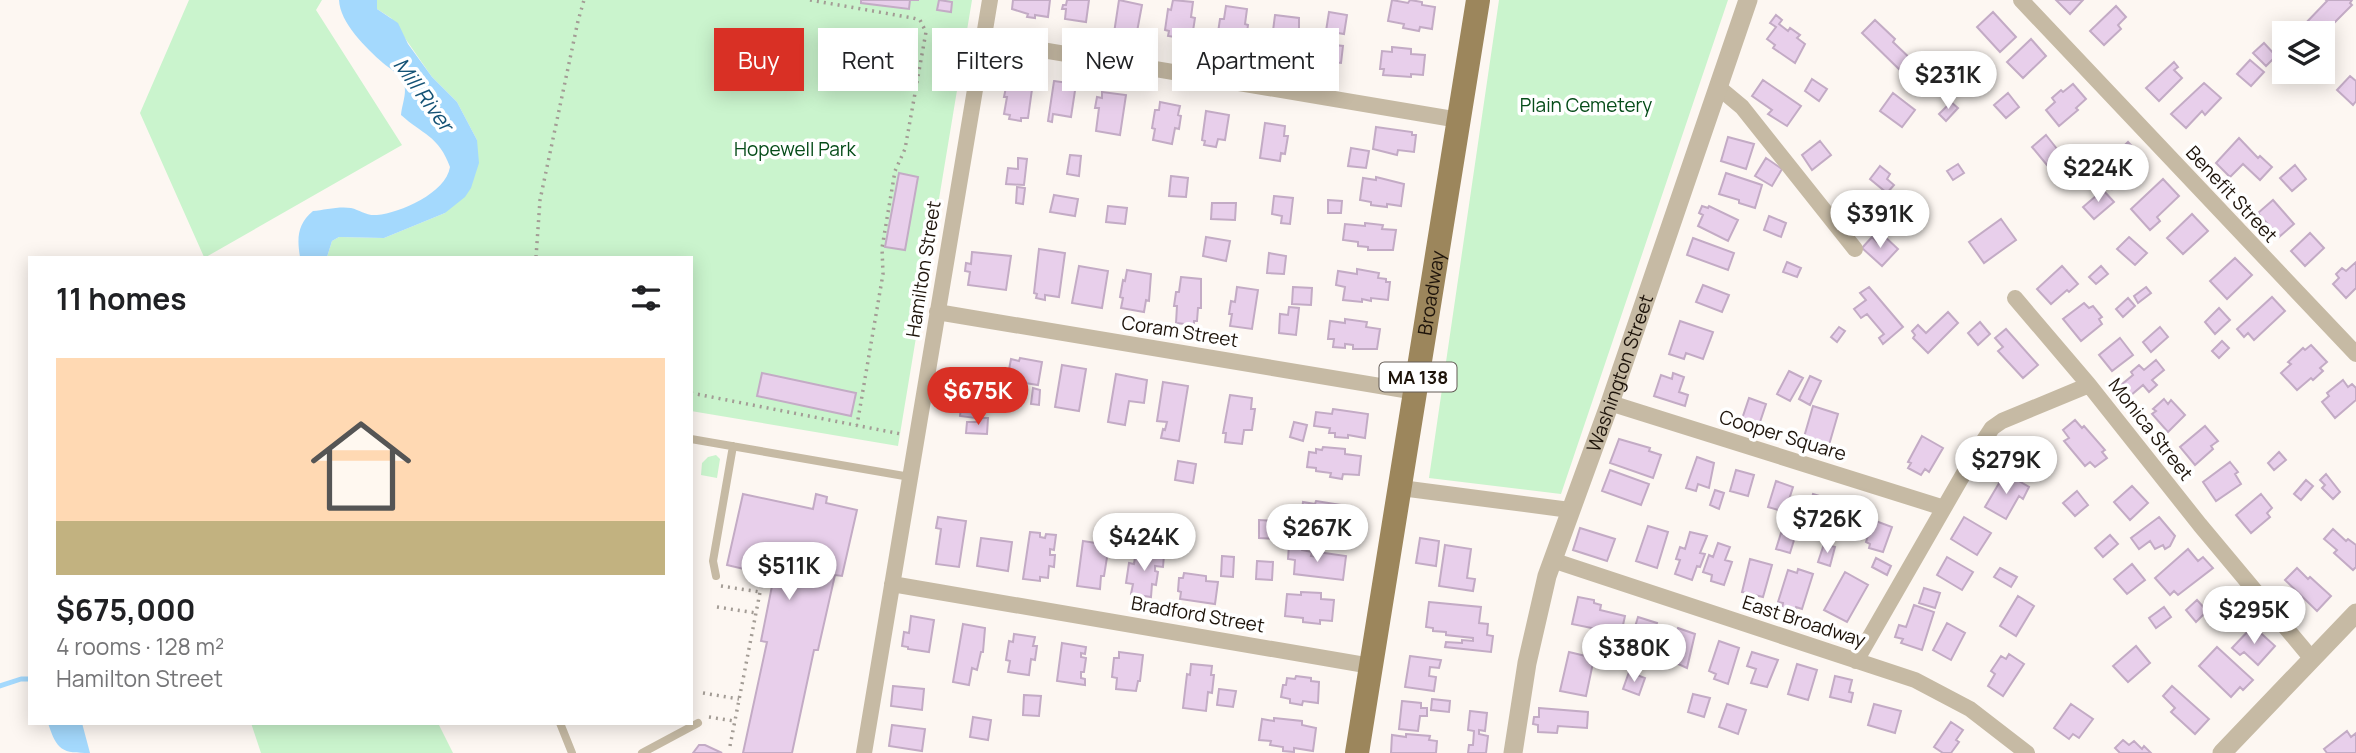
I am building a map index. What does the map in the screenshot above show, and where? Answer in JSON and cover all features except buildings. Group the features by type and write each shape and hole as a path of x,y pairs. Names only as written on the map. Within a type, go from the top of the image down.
{"main road":[{"name":"Broadway","path":"1357,753 1478,0"}],"street":[{"name":"Hamilton Street","path":"985,28 990,0"},
{"name":"Washington Street","path":"1513,753 1532,637 1552,559 1610,403 1748,0"},
{"name":"Benefit Street","path":"2021,0 2356,354"},
{"path":"1048,51 1459,120"},
{"path":"1718,87 1742,107 1855,249"},
{"name":"Hamilton Street","path":"864,753 974,91"},
{"path":"2015,298 2089,386"},
{"name":"Coram Street","path":"937,312 1416,392"},
{"name":"Monica Street","path":"1856,661 1975,454 1993,428 2024,411 2089,386 2312,659"},
{"name":"Cooper Square","path":"1610,403 1944,508"},
{"path":"1401,488 1570,510"},
{"name":"East Broadway","path":"1552,559 1895,673 1970,709 2027,753"},
{"name":"Bradford Street","path":"892,584 1371,666"},
{"path":"2222,753 2356,612"}],"lane":[{"path":"693,439 910,477"},
{"path":"716,576 713,561 733,446"},
{"path":"693,722 698,719"},
{"path":"561,725 572,753"},
{"path":"642,753 688,725"}],"path":[{"path":"536,256 540,200 584,0"},
{"path":"810,0 913,18 920,20 926,32 905,149 897,164 893,184 882,248 884,274 857,425"},
{"path":"693,393 903,435"},
{"path":"730,746 763,577"},
{"path":"721,586 760,592"},
{"path":"718,607 756,613"},
{"path":"703,693 739,699"},
{"path":"698,719 734,721"}],"green space":[{"path":"189,0 322,0 316,10 402,145 204,256 140,113"},
{"name":"Hopewell Park","path":"377,0 972,0 967,28 932,28 932,91 957,91 898,446 693,411 693,256 327,256 332,241 339,237 384,238 445,213 477,140 457,102 432,77 391,18 377,9"},
{"name":"Plain Cemetery","path":"1499,0 1728,0 1561,494 1429,478"},
{"path":"716,455 720,459 717,478 701,475 702,463 708,457"},
{"path":"252,725 439,725 453,753 261,753"}],"water":[{"name":"Mill River","path":"339,0 377,0 377,9 398,23 408,44 432,77 457,102 477,140 479,163 471,188 465,197 445,213 384,238 339,237 332,241 327,256 300,256 299,232 313,211 346,208 373,215 398,210 431,193 447,176 450,167 441,148 401,115 405,93 403,82 362,43 340,9"},
{"path":"49,725 83,725 90,753 67,751 54,740"}],"waterway":[{"path":"0,686 28,679"}]}
